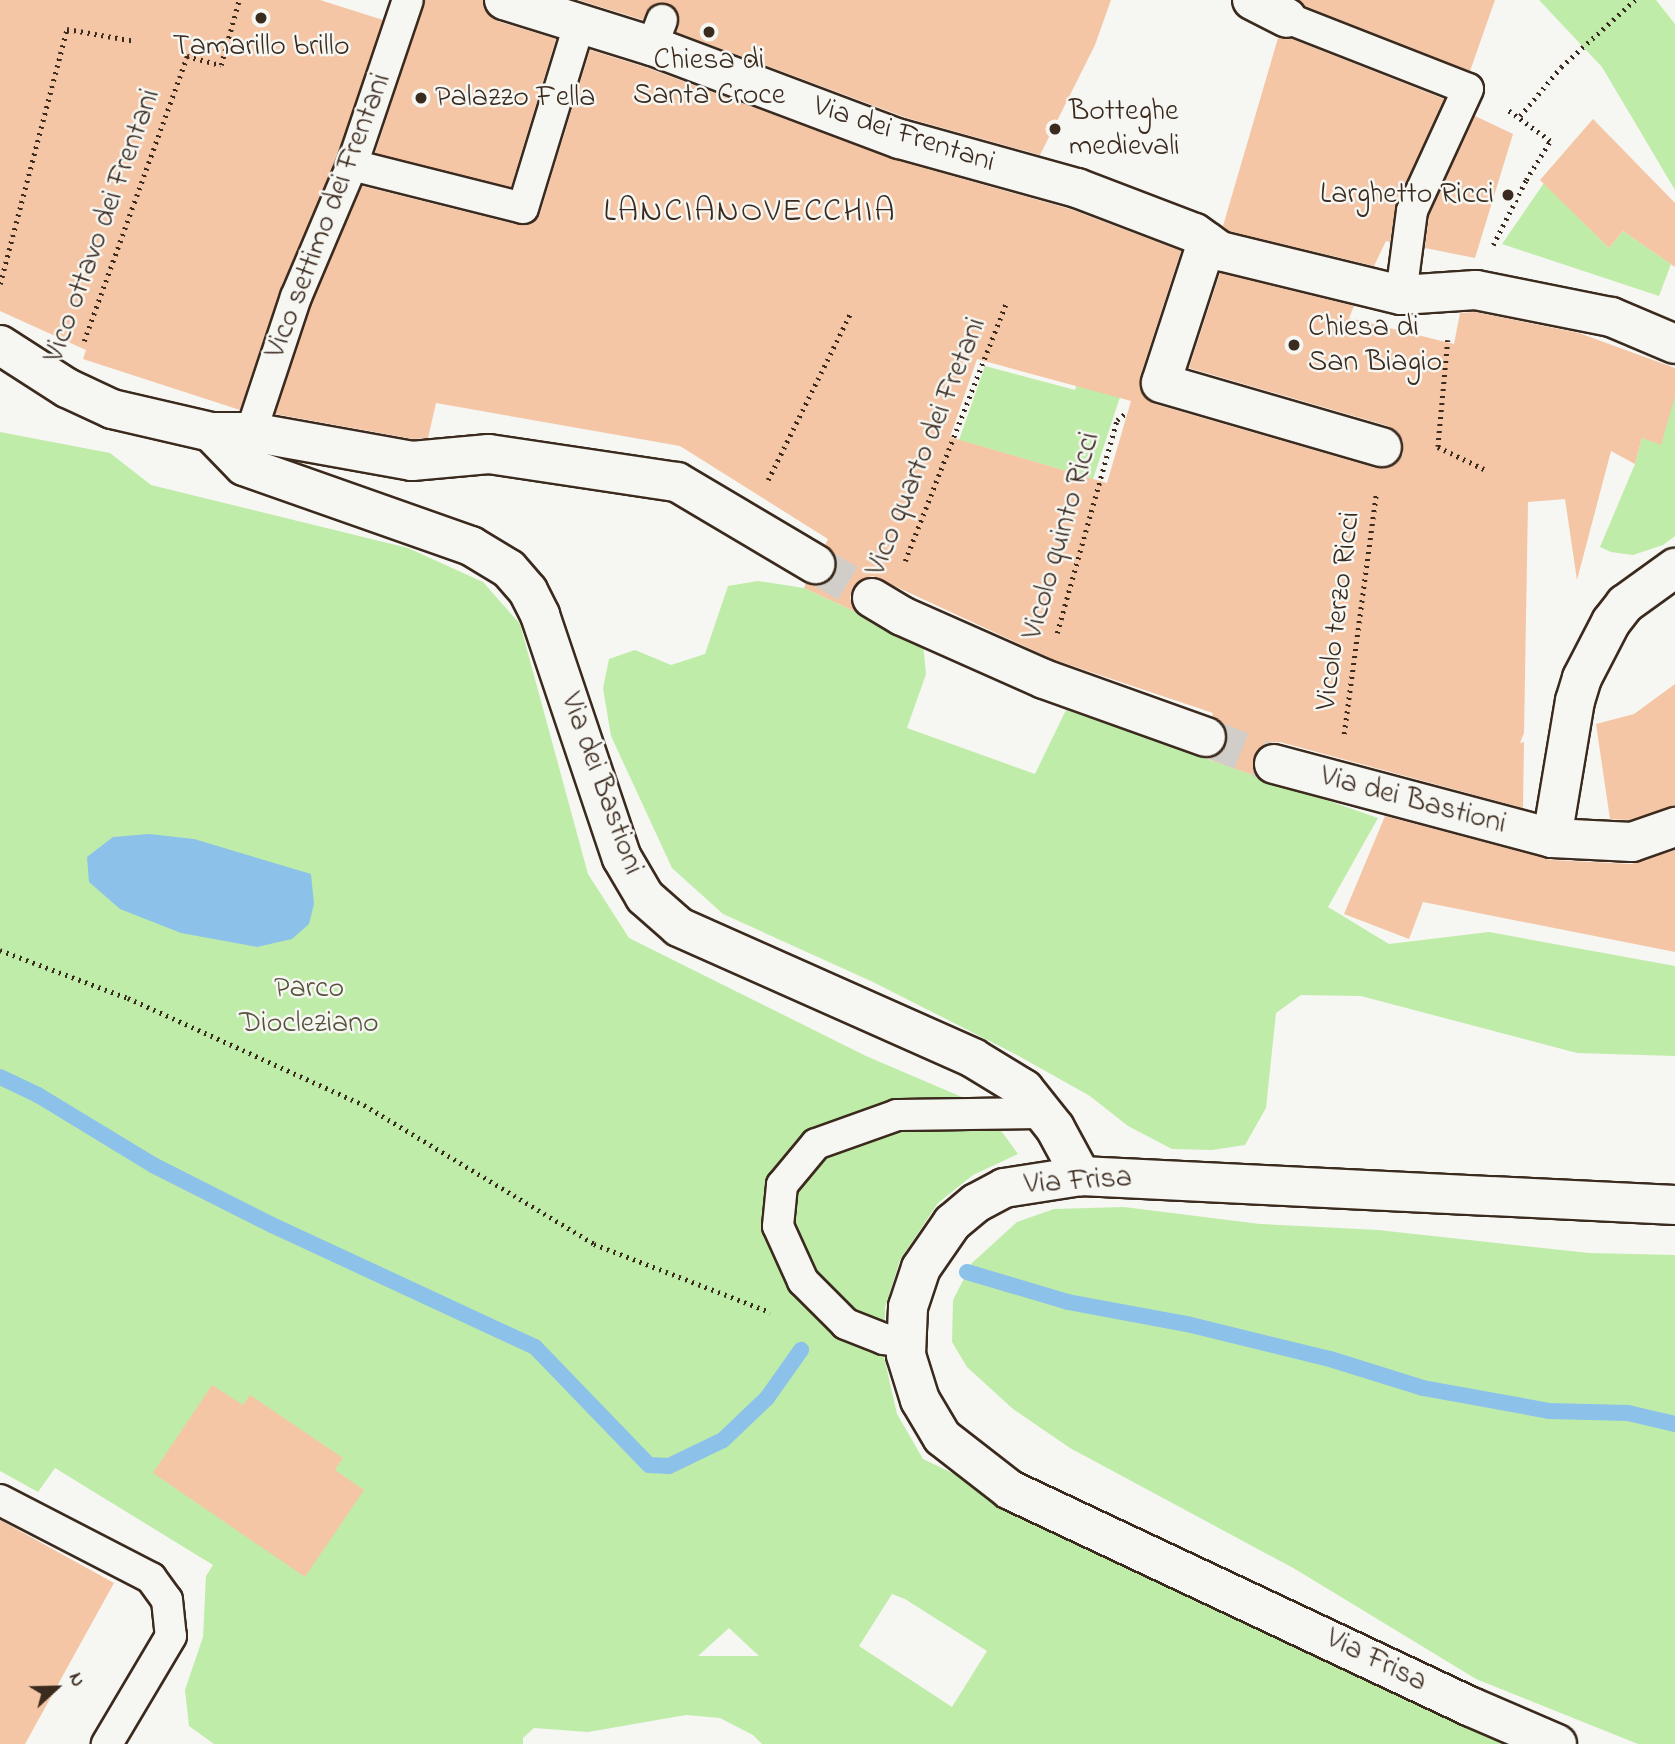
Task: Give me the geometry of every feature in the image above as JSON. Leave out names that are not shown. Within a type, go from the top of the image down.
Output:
[{"type":"street","name":"Via dei Frentani","points":[[504,0],[580,21],[657,33],[900,139],[1077,188],[1195,233],[1213,247]]},
{"type":"street","points":[[1252,0],[1287,18]]},
{"type":"street","points":[[1382,447],[1161,383],[1213,247],[1401,295],[1464,291],[1611,317],[1675,344]]},
{"type":"street","points":[[0,345],[67,388],[112,409],[211,432],[251,432],[412,461],[489,454],[677,482],[815,564]]},
{"type":"street","name":"Via dei Bastioni","points":[[211,432],[244,466],[471,546],[509,569],[528,591],[540,615],[622,858],[645,897],[679,927],[973,1058],[1024,1089],[1043,1113],[1081,1176]]},
{"type":"street","points":[[1552,838],[1574,701],[1582,678],[1611,622],[1625,604],[1675,568]]},
{"type":"street","points":[[879,603],[1044,679],[1206,737]]},
{"type":"street","name":"Via dei Bastioni","points":[[1274,764],[1552,838],[1632,842],[1675,827]]},
{"type":"street","name":"Via Frisa","points":[[1557,1744],[1471,1707],[1010,1490],[942,1437],[920,1400],[906,1355],[908,1307],[921,1268],[952,1223],[976,1203],[1004,1188],[1081,1176],[1675,1205]]},
{"type":"lane","name":"Vico settimo dei Frentani","points":[[251,432],[296,297],[352,165],[408,0]]},
{"type":"lane","points":[[1287,18],[1468,89],[1412,211],[1401,295]]},
{"type":"lane","points":[[352,165],[523,208],[580,21]]},
{"type":"lane","points":[[907,1342],[884,1339],[846,1324],[803,1281],[778,1226],[782,1185],[816,1144],[897,1115],[1043,1113]]},
{"type":"lane","points":[[0,1500],[151,1578],[167,1600],[171,1636],[107,1744]]},
{"type":"path","name":"Vico ottavo dei Frentani","points":[[67,388],[187,56],[221,65],[239,0]]},
{"type":"path","points":[[1520,116],[1560,67],[1634,0]]},
{"type":"path","points":[[0,284],[67,29],[135,41]]},
{"type":"path","points":[[1486,470],[1438,447],[1464,291],[1550,141],[1520,116],[1496,103]]},
{"type":"path","name":"Vico quarto dei Fretani","points":[[879,603],[1007,301]]},
{"type":"path","points":[[747,523],[849,314]]},
{"type":"path","name":"Vicolo quinto Ricci","points":[[1044,679],[1117,420],[1161,383]]},
{"type":"path","name":"Vicolo terzo Ricci","points":[[1338,781],[1382,447]]},
{"type":"path","points":[[0,950],[128,998],[364,1105],[594,1244],[780,1316]]},
{"type":"green space","points":[[1539,0],[1656,0],[1675,24],[1675,190],[1602,67]]},
{"type":"green space","points":[[1544,183],[1609,248],[1623,231],[1671,264],[1659,296],[1502,244]]},
{"type":"green space","points":[[1083,364],[1129,370],[1093,479],[959,440],[985,366],[1075,390]]},
{"type":"green space","points":[[1675,396],[1675,536],[1663,545],[1633,555],[1611,552],[1600,547],[1635,464],[1642,438]]},
{"type":"green space","name":"Parco Diocleziano","points":[[0,432],[110,453],[151,485],[408,548],[483,582],[520,624],[588,874],[629,938],[866,1056],[983,1106],[1018,1154],[973,1175],[938,1203],[900,1260],[885,1308],[884,1357],[897,1414],[923,1459],[1517,1744],[762,1744],[753,1735],[720,1718],[686,1715],[588,1732],[534,1728],[523,1738],[523,1744],[214,1744],[189,1726],[185,1690],[203,1637],[206,1576],[213,1565],[55,1468],[38,1492],[0,1471]],"holes":[[[892,1594],[905,1599],[987,1651],[952,1707],[859,1646]],[[729,1628],[759,1656],[698,1656]]]},
{"type":"green space","points":[[758,581],[804,588],[923,643],[926,674],[907,728],[1035,774],[1066,710],[1378,818],[1328,907],[1389,944],[1489,932],[1675,966],[1675,1056],[1577,1053],[1361,996],[1301,995],[1276,1013],[1266,1108],[1245,1145],[1212,1150],[1172,1149],[1128,1126],[1090,1096],[1015,1054],[873,982],[723,914],[672,868],[611,736],[603,688],[609,659],[635,650],[671,665],[705,654],[728,586]]},
{"type":"green space","points":[[1124,1207],[1260,1224],[1378,1230],[1589,1253],[1675,1255],[1675,1744],[1638,1744],[1476,1679],[1295,1569],[1070,1448],[1013,1409],[967,1367],[952,1342],[953,1300],[972,1263],[1017,1222],[1054,1209]]},
{"type":"water","points":[[149,834],[194,839],[311,874],[314,904],[309,924],[292,939],[257,947],[181,933],[120,909],[89,882],[87,857],[113,837]]},
{"type":"building","points":[[0,0],[320,0],[383,20],[336,159],[280,290],[240,410],[83,359],[86,350],[0,311]]},
{"type":"building","name":"Palazzo Fella","points":[[425,0],[483,0],[488,14],[497,21],[556,39],[511,187],[375,153]]},
{"type":"building","points":[[578,0],[1111,0],[1095,45],[1040,155],[907,118],[676,32],[679,17],[668,4],[652,6],[643,20]]},
{"type":"building","points":[[1299,0],[1495,0],[1470,71],[1305,6]]},
{"type":"building","points":[[1278,38],[1292,39],[1444,99],[1396,204],[1390,242],[1386,241],[1374,266],[1229,231],[1223,226]]},
{"type":"building","points":[[590,50],[645,67],[892,159],[1070,209],[1181,251],[1140,377],[1140,387],[1145,397],[1155,404],[1376,468],[1388,468],[1397,463],[1403,454],[1403,441],[1397,431],[1388,426],[1189,368],[1220,273],[1354,306],[1349,318],[1454,344],[1460,313],[1475,312],[1579,333],[1675,368],[1675,396],[1661,445],[1642,438],[1635,464],[1611,451],[1577,580],[1565,499],[1528,502],[1524,733],[1520,743],[1524,742],[1523,808],[1280,742],[1268,743],[1258,749],[1253,759],[1256,776],[1205,758],[1220,754],[1227,744],[1227,732],[1222,722],[1212,716],[1213,713],[1052,659],[873,576],[862,579],[853,587],[850,598],[856,612],[804,588],[806,583],[825,583],[834,575],[837,564],[834,553],[825,545],[828,539],[680,446],[436,403],[428,438],[413,439],[275,414],[312,303],[362,186],[519,225],[535,221],[540,213]],"holes":[[[977,359],[1131,401],[1107,483],[950,437]]]},
{"type":"building","points":[[1475,116],[1513,134],[1475,258],[1425,248],[1429,216]]},
{"type":"building","points":[[1593,119],[1675,203],[1675,267],[1623,231],[1609,248],[1540,180]]},
{"type":"building","points":[[1675,684],[1675,806],[1629,820],[1610,819],[1596,724],[1634,714]]},
{"type":"building","points":[[1385,816],[1551,860],[1631,864],[1675,850],[1675,952],[1423,902],[1409,939],[1344,914]]},
{"type":"building","points":[[212,1385],[243,1405],[250,1395],[343,1458],[335,1470],[364,1490],[305,1577],[153,1473]]},
{"type":"building","points":[[0,1520],[114,1583],[25,1744],[0,1744]]},
{"type":"waterway","points":[[0,1077],[38,1095],[153,1165],[272,1225],[535,1347],[649,1465],[669,1466],[723,1440],[767,1398],[801,1350]]},
{"type":"waterway","points":[[967,1272],[1068,1302],[1187,1324],[1330,1359],[1423,1388],[1550,1411],[1628,1413],[1675,1424]]},
{"type":"tunnel","points":[[815,564],[872,598]]},
{"type":"tunnel","points":[[1206,737],[1274,764]]},
{"type":"place","name":"Tamarillo brillo","points":[[261,18]]},
{"type":"place","name":"Chiesa di Santa Croce","points":[[709,32]]},
{"type":"place","name":"Palazzo Fella","points":[[421,98]]},
{"type":"place","name":"Botteghe medievali","points":[[1055,129]]},
{"type":"place","name":"Larghetto Ricci","points":[[1508,195]]},
{"type":"place","name":"Chiesa di San Biagio","points":[[1294,345]]},
{"type":"district","name":"LANCIANOVECCHIA","points":[[750,213]]}]
